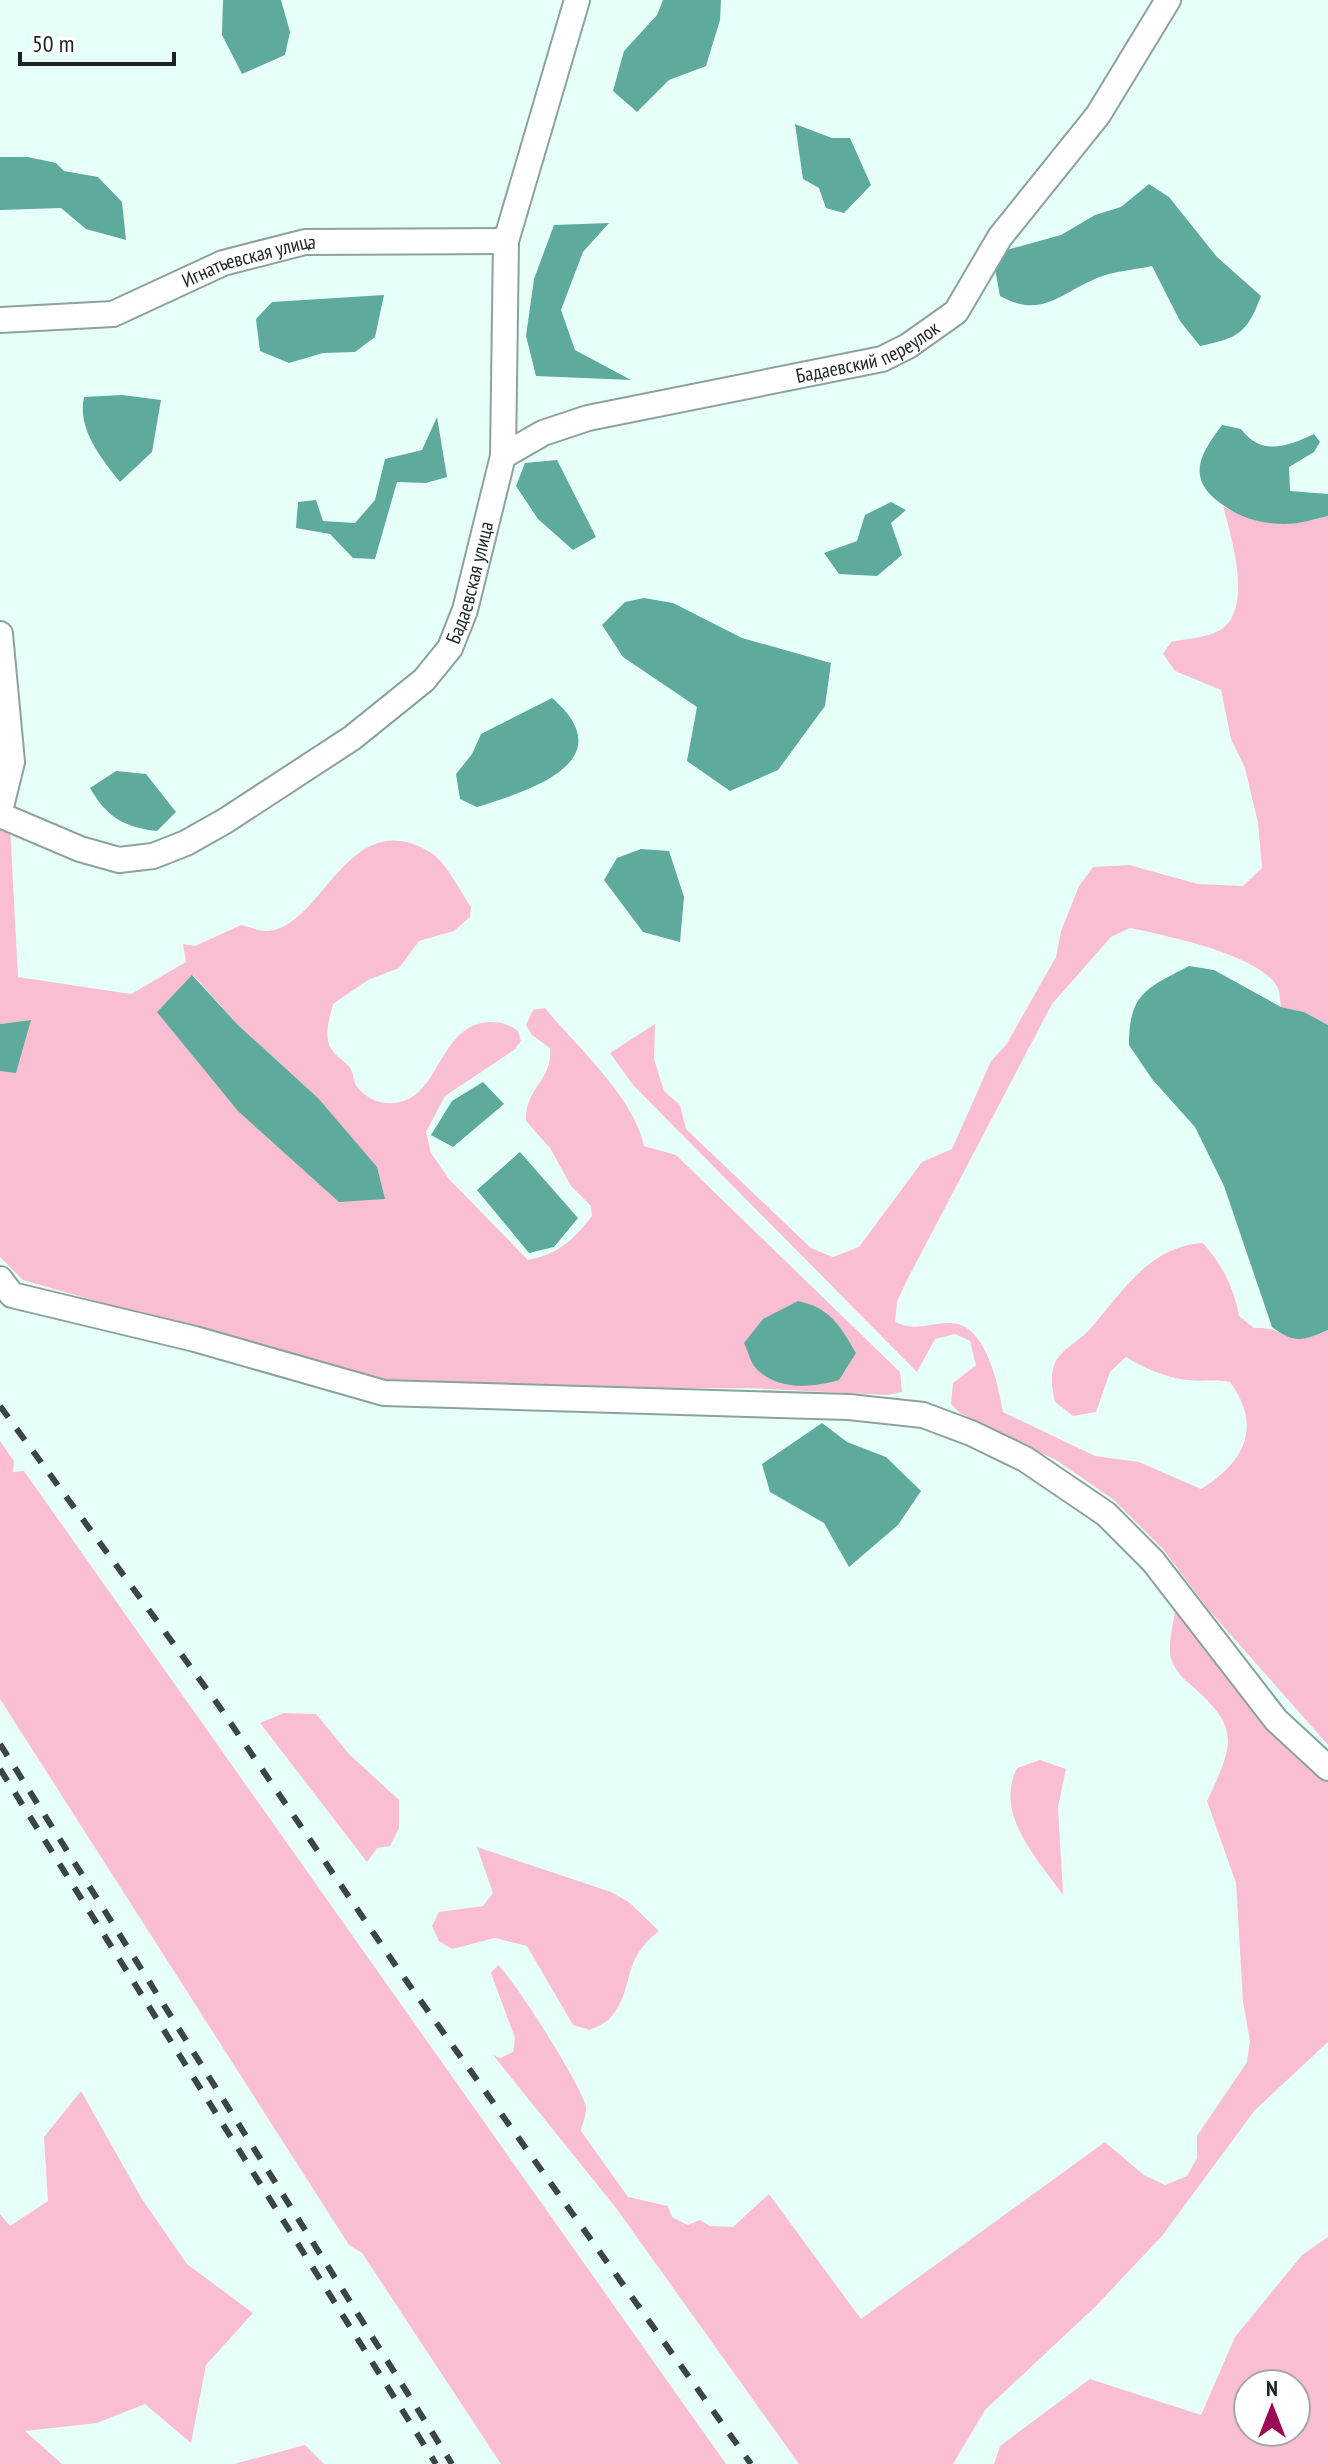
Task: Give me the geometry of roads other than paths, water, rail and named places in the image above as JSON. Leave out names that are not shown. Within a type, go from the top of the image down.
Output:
[{"type":"street","name":"Бадаевская улица","points":[[0,813],[80,849],[119,860],[153,856],[186,843],[225,821],[372,724],[424,680],[450,648],[465,610],[503,456],[506,241],[577,0]]},
{"type":"street","name":"Бадаевский переулок","points":[[503,456],[543,433],[588,418],[882,359],[908,346],[956,312],[1000,237],[1098,115],[1168,0]]},
{"type":"street","name":"Игнатьевская улица","points":[[0,320],[113,314],[223,263],[305,242],[506,241]]},
{"type":"street","points":[[0,634],[12,762],[0,813]]},
{"type":"street","points":[[6,1287],[384,1393],[849,1407],[923,1415],[1025,1459],[1106,1514],[1153,1561],[1276,1720],[1328,1768]]},
{"type":"railway","points":[[0,1406],[219,1706],[398,1969],[751,2464]]},
{"type":"railway","points":[[0,1744],[452,2464]]},
{"type":"railway","points":[[0,1769],[436,2464]]}]
